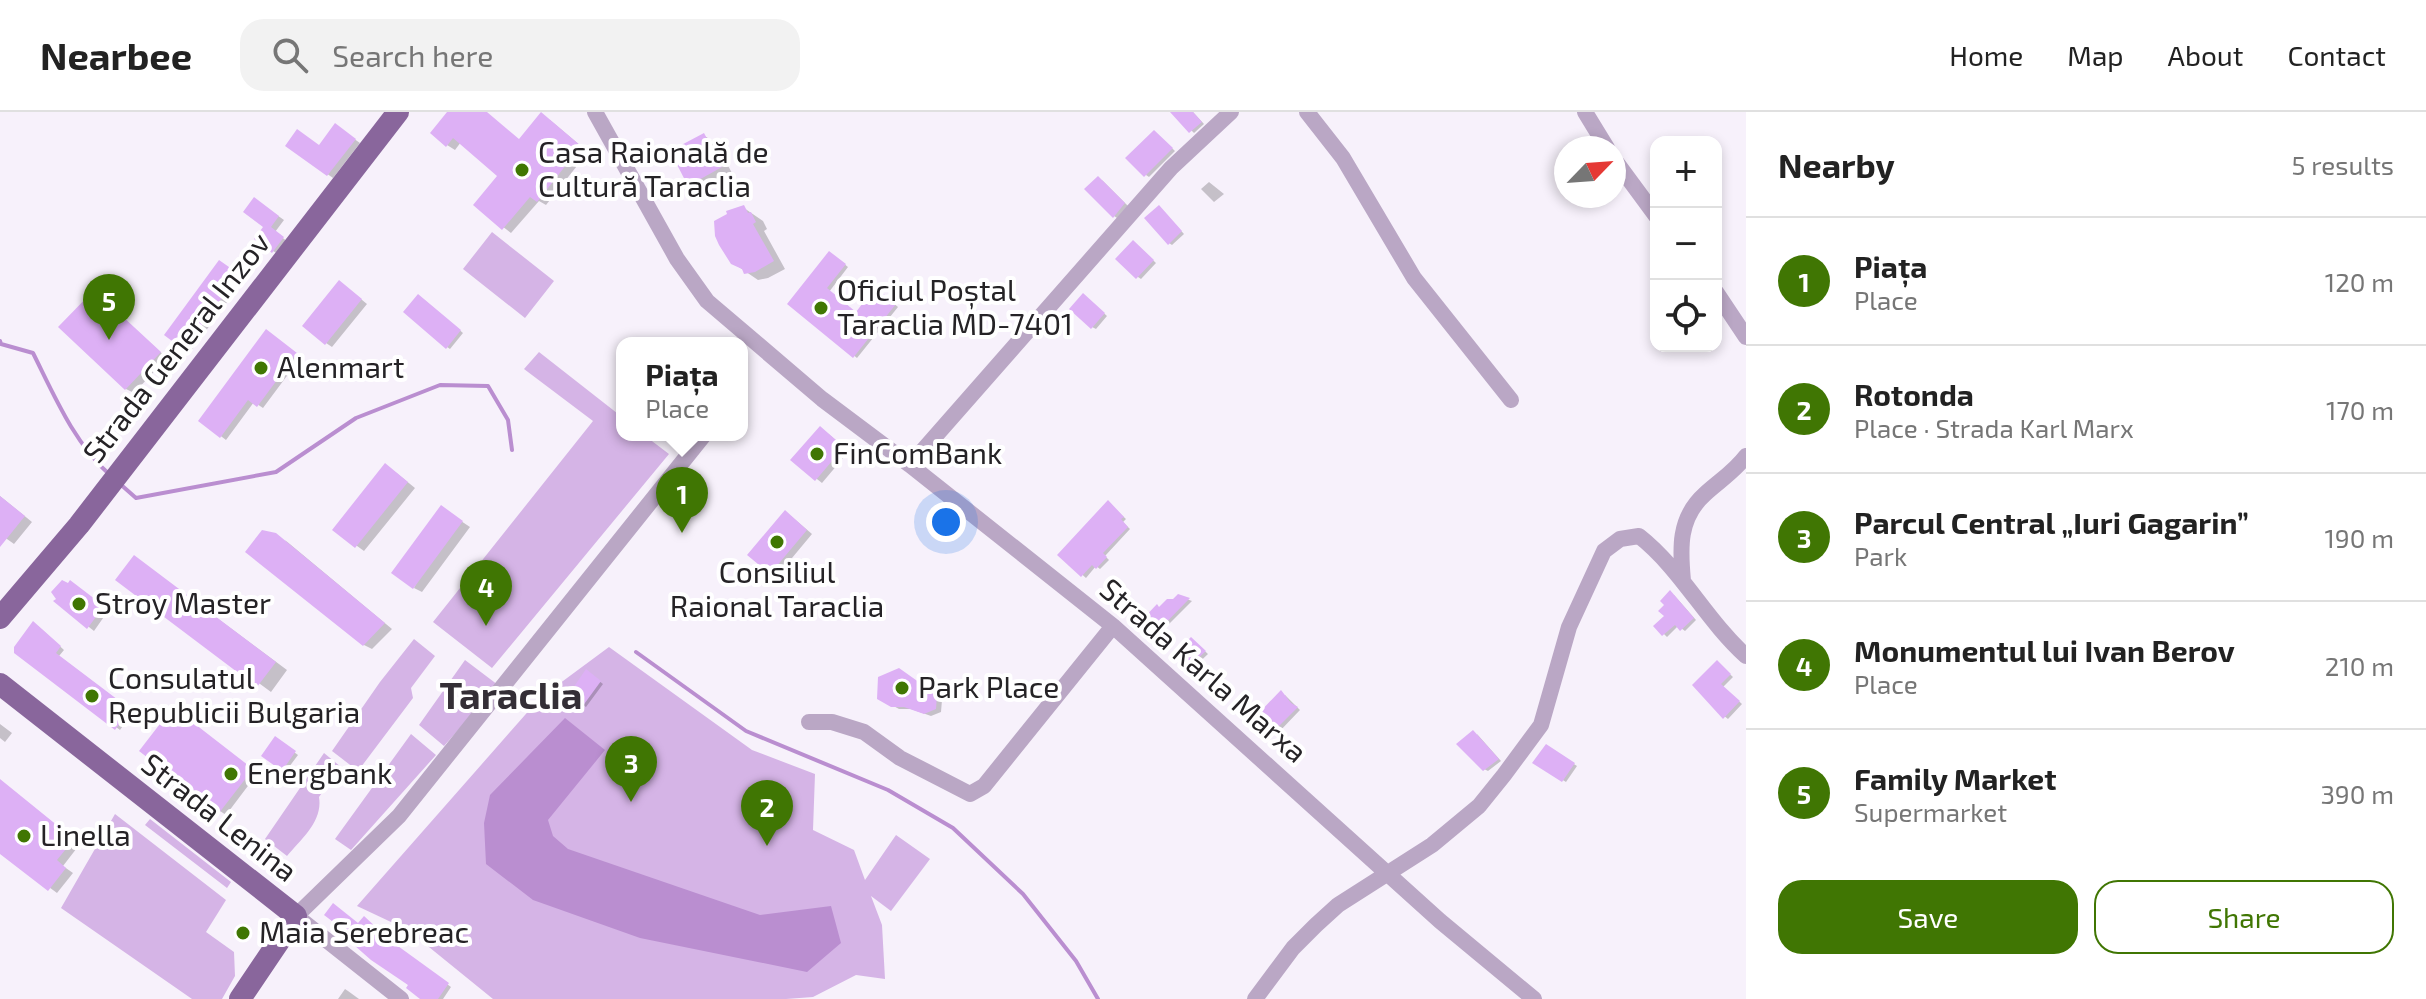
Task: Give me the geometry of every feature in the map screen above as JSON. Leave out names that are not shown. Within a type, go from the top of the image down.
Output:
[{"type":"main road","name":"Strada General Inzov","points":[[0,618],[79,525],[398,112]]},
{"type":"main road","name":"Strada Lenina","points":[[0,684],[296,916]]},
{"type":"main road","points":[[240,999],[296,916]]},
{"type":"street","name":"Strada Karla Marxa","points":[[595,112],[693,284],[747,337]]},
{"type":"street","points":[[910,465],[1171,168],[1231,112]]},
{"type":"street","points":[[1307,112],[1343,158],[1414,278],[1511,400]]},
{"type":"street","points":[[1585,112],[1600,136]]},
{"type":"street","points":[[1626,175],[1650,208]]},
{"type":"street","points":[[1722,301],[1746,337]]},
{"type":"street","name":"Strada Karla Marxa","points":[[748,338],[1113,626],[1440,921],[1534,999]]},
{"type":"street","points":[[296,916],[399,816],[699,441]]},
{"type":"street","points":[[1683,581],[1680,549],[1682,527],[1702,497],[1736,469],[1746,456]]},
{"type":"street","points":[[1255,999],[1293,948],[1338,905],[1432,845],[1479,806],[1541,725],[1569,627],[1604,551],[1620,539],[1639,536],[1653,547],[1707,615],[1746,656]]},
{"type":"street","points":[[809,722],[832,722],[864,732],[900,758],[970,794],[984,786],[1113,626]]},
{"type":"street","name":"Strada Lenina","points":[[296,916],[401,999]]},
{"type":"shaded area","points":[[492,232],[554,281],[525,318],[463,269]]},
{"type":"shaded area","points":[[539,352],[616,412],[616,441],[652,441],[669,454],[492,668],[433,622],[593,421],[524,369]]},
{"type":"shaded area","points":[[414,639],[435,656],[411,688],[413,698],[358,771],[332,751]]},
{"type":"shaded area","points":[[609,647],[752,750],[815,774],[813,830],[854,850],[865,880],[896,835],[930,859],[891,911],[871,896],[882,925],[885,979],[856,975],[813,997],[786,999],[493,999],[408,930],[357,906],[540,698]]},
{"type":"shaded area","points":[[465,660],[498,685],[444,746],[419,725]]},
{"type":"shaded area","points":[[565,718],[605,750],[548,820],[553,836],[568,849],[760,915],[831,906],[841,943],[807,972],[640,938],[533,900],[486,864],[484,823],[490,795]]},
{"type":"shaded area","points":[[411,734],[436,755],[351,850],[335,839]]},
{"type":"shaded area","points":[[324,753],[341,767],[319,797],[315,821],[287,856],[265,839]]},
{"type":"shaded area","points":[[115,814],[226,900],[206,932],[234,952],[235,976],[222,999],[192,999],[61,908]]},
{"type":"shaded area","points":[[150,819],[231,882],[227,888],[145,825]]},
{"type":"building","name":"Casa Raională de Cultură Taraclia","points":[[447,112],[487,112],[519,139],[541,112],[581,146],[537,202],[530,197],[502,230],[473,205],[497,176],[453,138],[446,147],[430,133]]},
{"type":"building","points":[[1170,112],[1193,112],[1202,122],[1189,133]]},
{"type":"building","points":[[335,123],[356,139],[327,176],[285,146],[297,129],[319,145]]},
{"type":"building","points":[[1154,130],[1173,148],[1144,177],[1125,158]]},
{"type":"building","points":[[704,133],[722,167],[688,186],[670,151]]},
{"type":"building","points":[[1098,176],[1125,203],[1113,218],[1084,189]]},
{"type":"building","points":[[254,197],[279,216],[271,227],[284,237],[272,253],[254,239],[263,227],[243,212]]},
{"type":"building","points":[[744,205],[748,213],[751,212],[756,222],[753,224],[774,261],[755,272],[744,274],[742,269],[731,264],[719,245],[714,221],[727,214],[726,211]]},
{"type":"building","points":[[1159,205],[1182,231],[1168,245],[1144,218]]},
{"type":"building","points":[[1133,240],[1154,260],[1136,279],[1115,259]]},
{"type":"building","name":"Oficiul Poștal Taraclia MD-7401","points":[[829,251],[846,264],[827,288],[856,312],[875,287],[896,304],[853,358],[787,304]]},
{"type":"building","points":[[219,260],[239,274],[184,350],[164,335]]},
{"type":"building","points":[[339,280],[362,299],[325,345],[302,326]]},
{"type":"building","points":[[94,290],[161,352],[125,390],[58,327]]},
{"type":"building","points":[[1083,293],[1105,313],[1091,329],[1069,309]]},
{"type":"building","points":[[418,294],[461,330],[446,349],[403,312]]},
{"type":"building","name":"Alenmart","points":[[266,329],[297,353],[257,407],[248,400],[220,438],[198,421]]},
{"type":"building","name":"FinComBank","points":[[820,426],[844,447],[815,481],[790,460]]},
{"type":"building","points":[[385,463],[408,482],[355,548],[332,530]]},
{"type":"building","points":[[0,496],[25,516],[0,547]]},
{"type":"building","points":[[1108,500],[1124,517],[1121,519],[1128,527],[1103,553],[1107,557],[1096,569],[1092,565],[1081,577],[1057,555]]},
{"type":"building","points":[[441,505],[463,521],[413,589],[391,573]]},
{"type":"building","name":"Consiliul Raional Taraclia","points":[[785,510],[807,530],[770,574],[747,555]]},
{"type":"building","points":[[262,530],[276,533],[385,623],[363,646],[245,552]]},
{"type":"building","points":[[134,555],[276,662],[257,687],[115,580]]},
{"type":"building","name":"Stroy Master","points":[[62,580],[68,583],[70,580],[104,606],[87,629],[53,601],[56,599],[51,592]]},
{"type":"building","points":[[1670,590],[1694,618],[1680,631],[1675,625],[1662,636],[1653,626],[1664,616],[1658,611],[1664,605],[1660,601]]},
{"type":"building","points":[[1178,594],[1190,598],[1152,637],[1138,624],[1157,604],[1159,607]]},
{"type":"building","points":[[33,621],[61,646],[56,653],[130,709],[115,730],[14,653],[14,647]]},
{"type":"building","points":[[1191,637],[1206,651],[1185,670],[1172,656]]},
{"type":"building","points":[[1717,660],[1731,674],[1721,684],[1740,701],[1723,719],[1692,685]]},
{"type":"building","name":"Park Place","points":[[899,668],[937,695],[936,709],[924,714],[904,707],[891,707],[877,699],[878,677]]},
{"type":"building","points":[[586,669],[601,681],[582,707],[567,697]]},
{"type":"building","points":[[1281,690],[1298,707],[1273,732],[1256,716]]},
{"type":"building","points":[[173,707],[253,769],[219,813],[139,751]]},
{"type":"building","points":[[1473,730],[1499,759],[1483,771],[1456,744]]},
{"type":"building","points":[[275,736],[296,751],[282,771],[261,756]]},
{"type":"building","points":[[1546,744],[1575,763],[1562,782],[1532,763]]},
{"type":"building","points":[[0,779],[74,839],[57,860],[66,868],[48,891],[0,854]]},
{"type":"building","points":[[261,847],[282,862],[274,873],[253,858]]},
{"type":"building","points":[[333,903],[358,923],[364,916],[391,941],[449,983],[438,999],[420,999],[406,988],[408,985],[371,960],[346,938],[349,934],[324,915]]},
{"type":"waterway","points":[[0,341],[1,344],[33,353],[75,433],[110,475]]},
{"type":"waterway","points":[[119,483],[136,498],[276,472],[356,418],[440,385],[488,386],[508,420],[512,450]]},
{"type":"waterway","points":[[636,652],[746,731],[888,790],[953,828],[1023,894],[1076,961],[1098,999]]},
{"type":"place","name":"Casa Raională de Cultură Taraclia","points":[[522,170]]},
{"type":"place","name":"Oficiul Poștal Taraclia MD-7401","points":[[821,308]]},
{"type":"place","name":"Family Market","points":[[109,340]]},
{"type":"place","name":"Alenmart","points":[[261,368]]},
{"type":"place","name":"FinComBank","points":[[817,454]]},
{"type":"place","name":"Piața","points":[[682,533]]},
{"type":"place","name":"Consiliul Raional Taraclia","points":[[777,542]]},
{"type":"place","name":"Stroy Master","points":[[79,604]]},
{"type":"place","name":"Monumentul lui Ivan Berov","points":[[486,626]]},
{"type":"place","name":"Park Place","points":[[902,688]]},
{"type":"place","name":"Consulatul Republicii Bulgaria","points":[[92,696]]},
{"type":"place","name":"Energbank","points":[[231,774]]},
{"type":"place","name":"Parcul Central „Iuri Gagarin”","points":[[631,802]]},
{"type":"place","name":"Linella","points":[[24,836]]},
{"type":"place","name":"Rotonda","points":[[767,846]]},
{"type":"place","name":"Maia Serebreac","points":[[243,933]]},
{"type":"district","name":"Taraclia","points":[[511,696]]}]
